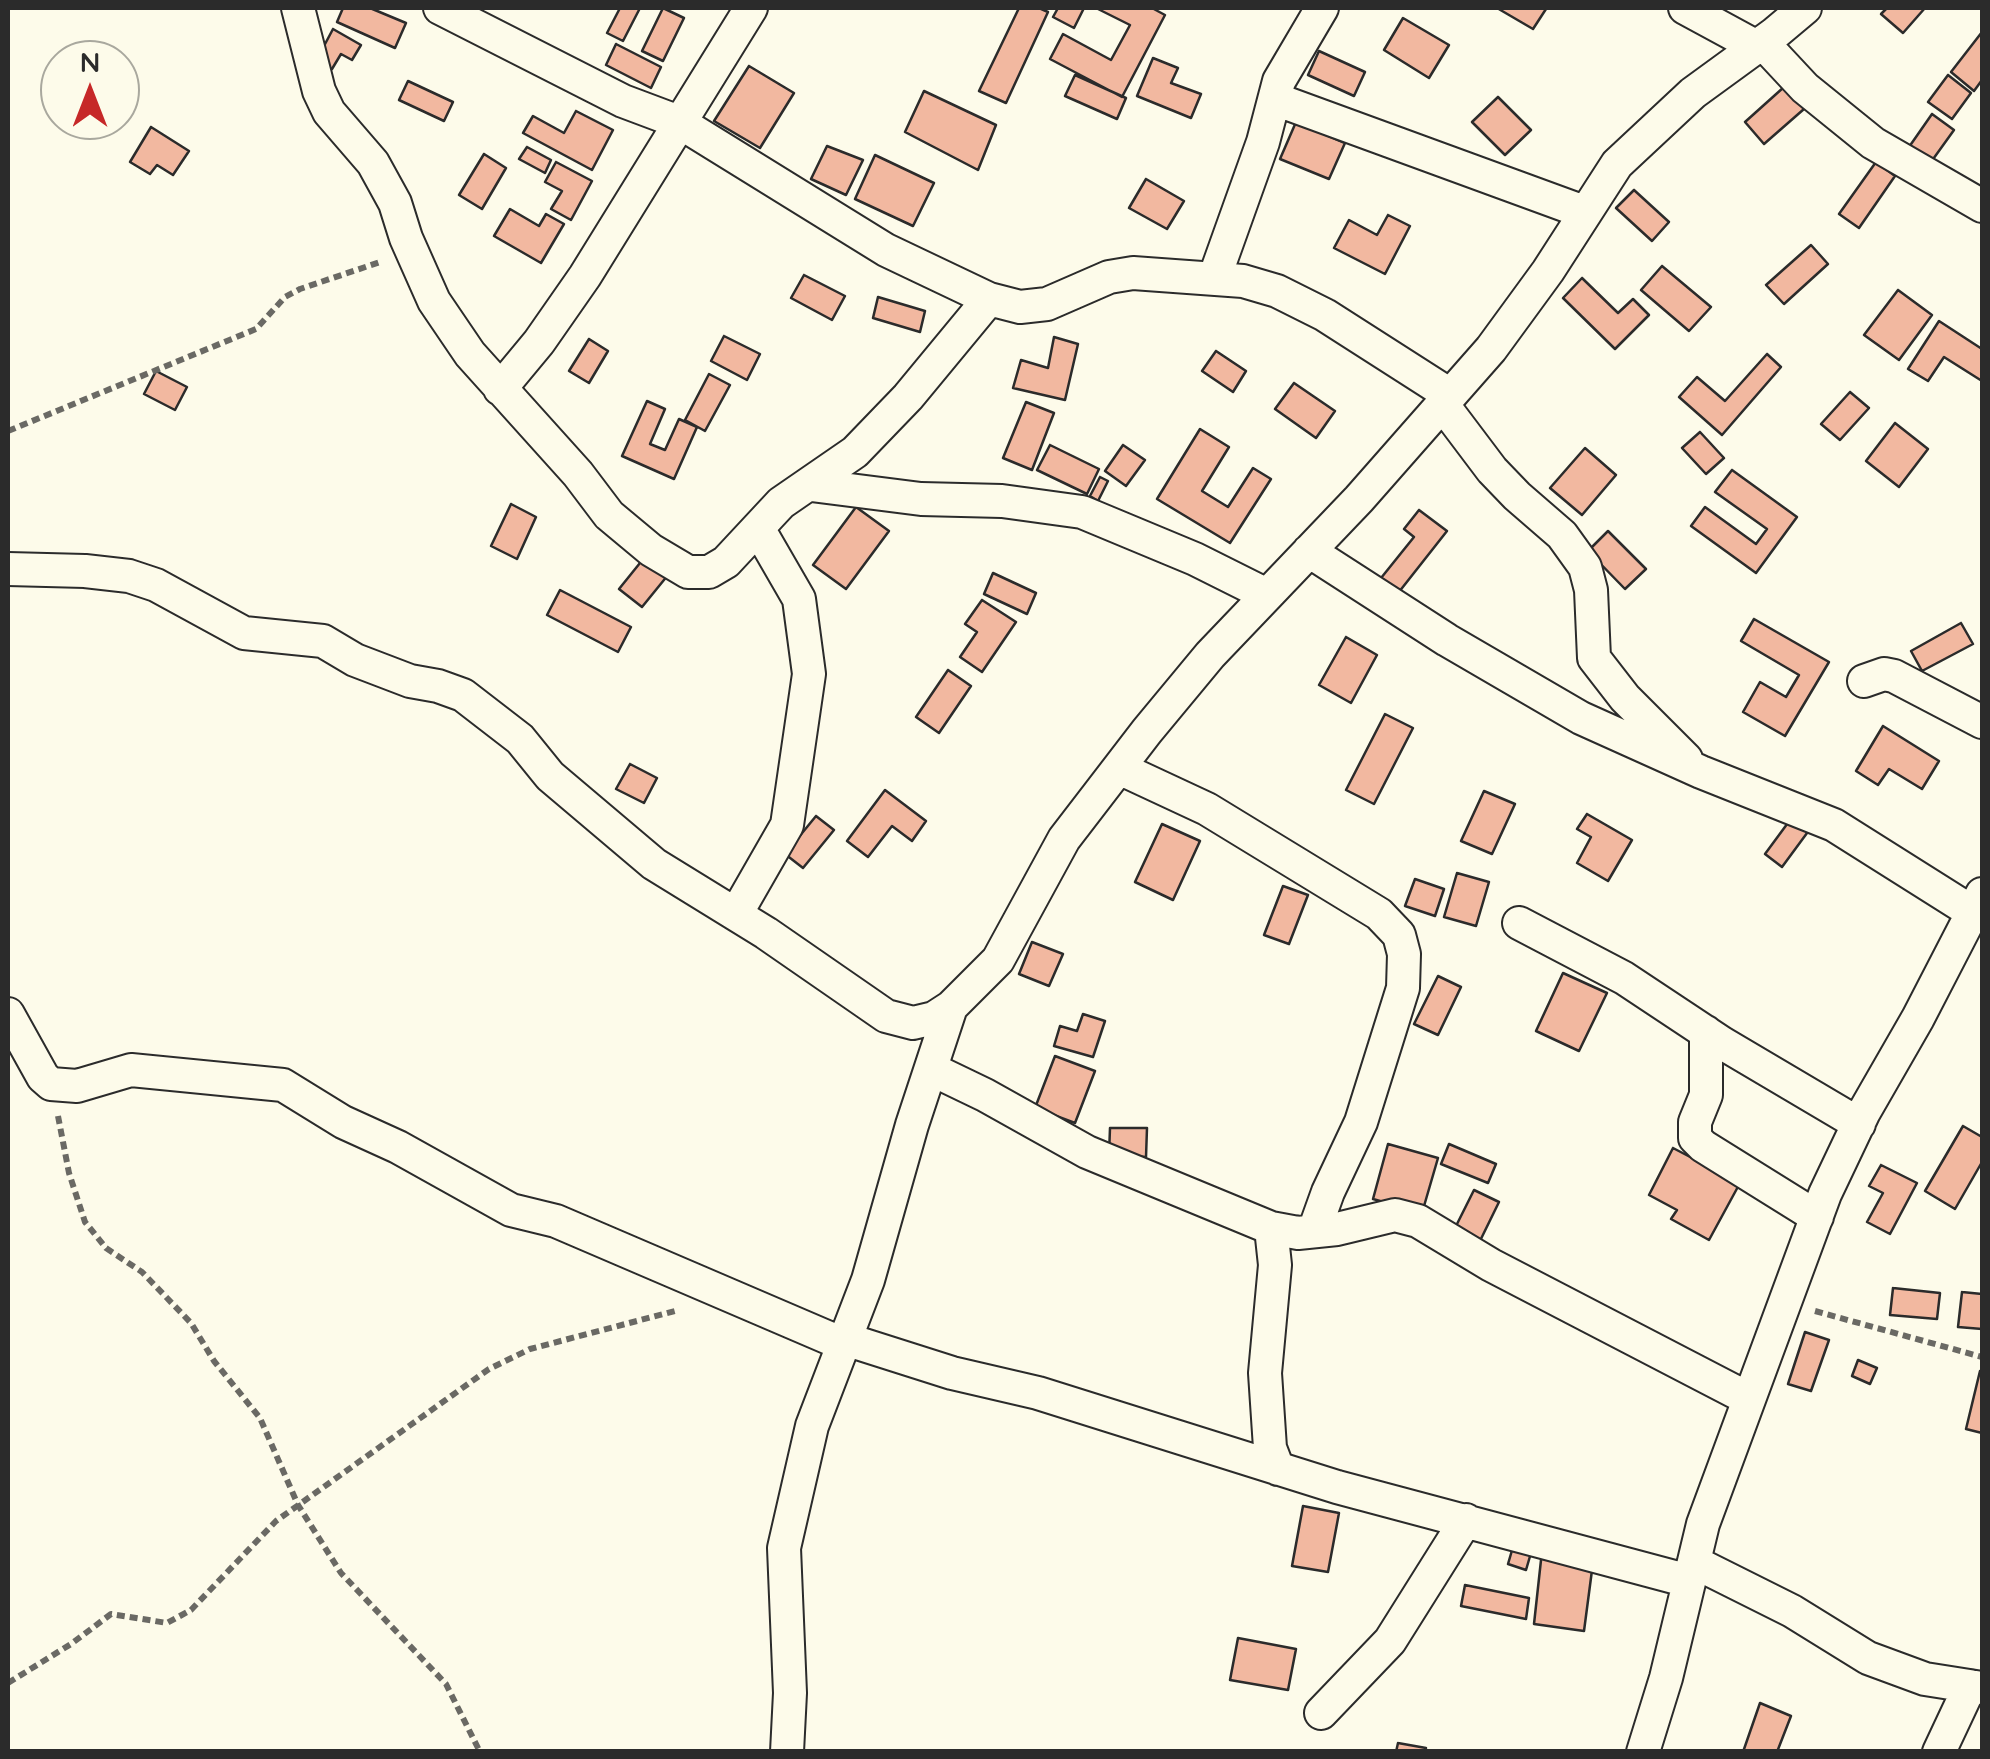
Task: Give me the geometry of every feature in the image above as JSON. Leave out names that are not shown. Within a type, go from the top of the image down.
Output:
[{"type":"street","points":[[298,8],[319,91],[329,112],[373,163],[395,202],[406,238],[434,300],[470,354],[578,474],[608,515],[651,550],[688,572],[710,572],[726,562],[781,503],[855,452],[989,299]]},
{"type":"street","points":[[440,8],[623,101],[679,122],[886,250],[989,299],[1020,307],[1047,304],[1110,277],[1133,273],[1242,281],[1277,291],[1324,314],[1446,400],[1492,470],[1562,536],[1585,567],[1591,590],[1594,658],[1626,698],[1697,770]]},
{"type":"street","points":[[500,389],[585,276],[752,8]]},
{"type":"street","points":[[1214,279],[1279,82],[1322,8]]},
{"type":"street","points":[[1685,8],[1760,45],[1873,143],[1982,206]]},
{"type":"street","points":[[8,569],[129,576],[156,585],[244,633],[323,641],[355,660],[410,681],[463,695],[520,739],[550,776],[654,864],[736,914],[886,1016],[913,1023],[934,1018],[951,1007],[998,960],[1064,839],[1210,655],[1310,551],[1491,349],[1617,164],[1693,93],[1804,8]]},
{"type":"street","points":[[1276,98],[1584,212]]},
{"type":"street","points":[[811,485],[921,499],[1002,500],[1082,512],[1268,595]]},
{"type":"street","points":[[736,914],[787,825],[808,674],[800,598],[758,528]]},
{"type":"street","points":[[1310,551],[1447,640],[1580,718],[1834,825],[1979,905],[1859,1124],[1817,1217],[1703,1524],[1643,1752]]},
{"type":"street","points":[[1864,681],[1884,674],[1894,676],[1982,722]]},
{"type":"street","points":[[1118,768],[1207,809],[1379,914],[1399,935],[1404,954],[1403,988],[1361,1122],[1314,1231]]},
{"type":"street","points":[[1519,923],[1624,978],[1859,1124]]},
{"type":"street","points":[[786,1752],[790,1693],[784,1548],[812,1426],[868,1280],[951,1007]]},
{"type":"street","points":[[8,1014],[43,1077],[51,1084],[77,1086],[131,1070],[284,1085],[343,1122],[511,1210],[556,1221],[844,1341],[1038,1393],[1278,1468],[1466,1520],[1692,1572],[1792,1611],[1868,1658],[1925,1678],[1976,1687],[1939,1752]]},
{"type":"street","points":[[1706,1032],[1706,1095],[1695,1122],[1696,1138],[1817,1217]]},
{"type":"street","points":[[931,1069],[1087,1152],[1270,1228],[1298,1233],[1394,1215],[1418,1222],[1491,1265],[1750,1399]]},
{"type":"street","points":[[1270,1228],[1276,1265],[1265,1373],[1270,1448],[1278,1468]]},
{"type":"street","points":[[1321,1714],[1390,1641],[1466,1520]]},
{"type":"path","points":[[8,431],[256,329],[284,298],[313,283],[374,266],[406,238]]},
{"type":"path","points":[[51,1084],[69,1173],[85,1222],[106,1248],[142,1272],[191,1323],[214,1361],[260,1418],[298,1505],[340,1573],[446,1684],[480,1752]]},
{"type":"path","points":[[8,1683],[112,1614],[167,1623],[191,1610],[276,1521],[490,1370],[530,1349],[729,1295]]},
{"type":"path","points":[[1784,1302],[1982,1358]]},
{"type":"building","points":[[343,8],[370,8],[406,23],[395,48],[337,22]]},
{"type":"building","points":[[620,8],[640,8],[623,41],[607,33]]},
{"type":"building","points":[[663,8],[684,18],[663,61],[642,51]]},
{"type":"building","points":[[1019,8],[1048,12],[1006,103],[979,91]]},
{"type":"building","points":[[1058,8],[1084,8],[1074,28],[1053,17]]},
{"type":"building","points":[[1096,8],[1152,8],[1165,15],[1122,97],[1050,59],[1063,34],[1111,60],[1130,25]]},
{"type":"building","points":[[1497,8],[1545,8],[1546,9],[1533,29]]},
{"type":"building","points":[[1887,8],[1925,8],[1903,33],[1881,14]]},
{"type":"building","points":[[1403,18],[1449,45],[1429,78],[1384,50]]},
{"type":"building","points":[[333,29],[361,45],[352,60],[341,54],[332,69],[316,61]]},
{"type":"building","points":[[1982,32],[1982,80],[1974,91],[1951,72]]},
{"type":"building","points":[[616,44],[661,67],[651,88],[606,65]]},
{"type":"building","points":[[1319,51],[1365,72],[1354,96],[1308,75]]},
{"type":"building","points":[[1153,58],[1178,68],[1171,83],[1201,94],[1191,118],[1137,96]]},
{"type":"building","points":[[749,66],[794,93],[760,148],[714,121]]},
{"type":"building","points":[[1075,75],[1126,98],[1117,119],[1065,96]]},
{"type":"building","points":[[1948,75],[1971,93],[1952,119],[1928,102]]},
{"type":"building","points":[[408,81],[453,102],[444,121],[399,100]]},
{"type":"building","points":[[1784,87],[1804,109],[1764,144],[1745,122]]},
{"type":"building","points":[[924,91],[996,125],[978,170],[905,132]]},
{"type":"building","points":[[1498,97],[1531,130],[1505,155],[1472,122]]},
{"type":"building","points":[[576,111],[613,130],[592,170],[523,133],[533,116],[564,133]]},
{"type":"building","points":[[1932,114],[1954,130],[1931,162],[1909,147]]},
{"type":"building","points":[[1296,122],[1345,143],[1329,179],[1280,159]]},
{"type":"building","points":[[151,127],[189,151],[173,175],[157,165],[150,174],[130,162]]},
{"type":"building","points":[[827,146],[863,160],[846,195],[811,179]]},
{"type":"building","points":[[527,147],[551,160],[545,173],[519,159]]},
{"type":"building","points":[[484,154],[506,168],[482,209],[459,195]]},
{"type":"building","points":[[875,155],[934,183],[913,226],[855,199]]},
{"type":"building","points":[[556,162],[592,181],[571,220],[551,209],[562,191],[545,182]]},
{"type":"building","points":[[1876,162],[1895,176],[1859,228],[1839,214]]},
{"type":"building","points":[[1146,179],[1184,201],[1167,229],[1129,208]]},
{"type":"building","points":[[1634,190],[1669,222],[1652,241],[1616,208]]},
{"type":"building","points":[[510,209],[539,226],[546,214],[564,224],[541,263],[494,236]]},
{"type":"building","points":[[1388,215],[1410,226],[1385,274],[1334,248],[1349,220],[1377,235]]},
{"type":"building","points":[[1811,245],[1828,264],[1784,304],[1766,285]]},
{"type":"building","points":[[1662,266],[1711,307],[1689,331],[1641,290]]},
{"type":"building","points":[[804,275],[845,296],[832,320],[791,298]]},
{"type":"building","points":[[1582,278],[1618,313],[1633,299],[1649,315],[1615,349],[1563,298]]},
{"type":"building","points":[[1898,290],[1932,315],[1899,360],[1864,335]]},
{"type":"building","points":[[878,297],[925,311],[920,332],[873,318]]},
{"type":"building","points":[[1939,321],[1982,349],[1982,381],[1944,357],[1928,381],[1908,369]]},
{"type":"building","points":[[724,336],[760,354],[747,380],[711,361]]},
{"type":"building","points":[[1054,337],[1078,344],[1065,400],[1013,388],[1021,360],[1048,368]]},
{"type":"building","points":[[589,339],[608,351],[589,383],[569,371]]},
{"type":"building","points":[[1216,351],[1246,371],[1233,392],[1202,371]]},
{"type":"building","points":[[1767,354],[1781,367],[1722,435],[1679,397],[1697,377],[1725,401]]},
{"type":"building","points":[[156,371],[187,387],[175,410],[144,394]]},
{"type":"building","points":[[709,374],[730,385],[705,431],[685,420]]},
{"type":"building","points":[[1294,383],[1335,411],[1316,438],[1275,409]]},
{"type":"building","points":[[1850,392],[1869,408],[1840,440],[1821,424]]},
{"type":"building","points":[[647,401],[665,409],[650,444],[665,450],[679,419],[697,427],[674,479],[622,456]]},
{"type":"building","points":[[1026,402],[1054,413],[1032,470],[1003,458]]},
{"type":"building","points":[[1895,423],[1928,449],[1899,487],[1866,461]]},
{"type":"building","points":[[1200,429],[1229,447],[1202,491],[1228,507],[1253,468],[1271,479],[1230,543],[1157,499]]},
{"type":"building","points":[[1700,432],[1724,458],[1706,474],[1682,448]]},
{"type":"building","points":[[1050,445],[1099,469],[1087,494],[1037,470]]},
{"type":"building","points":[[1123,445],[1145,460],[1126,486],[1105,471]]},
{"type":"building","points":[[1585,448],[1616,475],[1582,515],[1550,488]]},
{"type":"building","points":[[1732,470],[1797,517],[1756,573],[1691,526],[1705,507],[1756,544],[1767,529],[1715,492]]},
{"type":"building","points":[[1100,477],[1108,481],[1098,501],[1090,496]]},
{"type":"building","points":[[511,504],[536,517],[517,559],[491,546]]},
{"type":"building","points":[[856,507],[889,531],[846,589],[813,565]]},
{"type":"building","points":[[1419,510],[1447,531],[1395,597],[1377,583],[1414,537],[1404,529]]},
{"type":"building","points":[[1608,531],[1646,569],[1625,589],[1588,551]]},
{"type":"building","points":[[644,558],[668,575],[642,607],[619,589]]},
{"type":"building","points":[[993,573],[1036,593],[1027,614],[984,594]]},
{"type":"building","points":[[560,590],[631,627],[618,652],[547,615]]},
{"type":"building","points":[[982,600],[1016,622],[982,672],[960,657],[977,632],[965,624]]},
{"type":"building","points":[[1754,619],[1829,662],[1785,736],[1743,712],[1760,682],[1786,697],[1799,675],[1741,641]]},
{"type":"building","points":[[1961,623],[1973,644],[1922,671],[1911,651]]},
{"type":"building","points":[[1346,637],[1377,655],[1351,703],[1319,685]]},
{"type":"building","points":[[948,670],[971,686],[939,733],[916,717]]},
{"type":"building","points":[[1385,714],[1413,728],[1374,804],[1346,790]]},
{"type":"building","points":[[1883,726],[1939,761],[1922,789],[1889,769],[1878,785],[1856,771]]},
{"type":"building","points":[[630,764],[657,778],[644,803],[616,789]]},
{"type":"building","points":[[885,790],[926,821],[912,841],[892,826],[868,857],[847,841]]},
{"type":"building","points":[[1484,791],[1515,804],[1492,854],[1461,841]]},
{"type":"building","points":[[1587,814],[1632,840],[1608,881],[1577,863],[1591,837],[1577,829]]},
{"type":"building","points":[[816,816],[834,830],[803,868],[785,854]]},
{"type":"building","points":[[1793,816],[1810,829],[1782,867],[1765,854]]},
{"type":"building","points":[[1162,824],[1200,841],[1173,900],[1135,882]]},
{"type":"building","points":[[1457,873],[1489,882],[1476,926],[1444,917]]},
{"type":"building","points":[[1415,879],[1444,889],[1435,916],[1405,906]]},
{"type":"building","points":[[1283,886],[1308,895],[1289,944],[1264,935]]},
{"type":"building","points":[[1032,942],[1063,954],[1049,986],[1019,974]]},
{"type":"building","points":[[1563,973],[1607,993],[1579,1051],[1536,1031]]},
{"type":"building","points":[[1438,976],[1461,987],[1438,1035],[1414,1024]]},
{"type":"building","points":[[1083,1014],[1105,1021],[1093,1057],[1054,1046],[1060,1026],[1077,1031]]},
{"type":"building","points":[[1055,1056],[1095,1071],[1075,1123],[1035,1108]]},
{"type":"building","points":[[1963,1126],[1982,1137],[1982,1162],[1955,1209],[1925,1191]]},
{"type":"building","points":[[1110,1128],[1147,1128],[1146,1157],[1109,1155]]},
{"type":"building","points":[[1388,1144],[1438,1158],[1422,1213],[1373,1199]]},
{"type":"building","points":[[1449,1144],[1496,1164],[1488,1183],[1441,1164]]},
{"type":"building","points":[[1673,1148],[1740,1183],[1709,1240],[1671,1219],[1677,1210],[1649,1195]]},
{"type":"building","points":[[1881,1165],[1917,1183],[1890,1234],[1867,1222],[1883,1193],[1869,1186]]},
{"type":"building","points":[[1474,1190],[1499,1202],[1477,1247],[1452,1234]]},
{"type":"building","points":[[1893,1288],[1940,1293],[1937,1319],[1890,1315]]},
{"type":"building","points":[[1962,1292],[1982,1294],[1982,1329],[1958,1327]]},
{"type":"building","points":[[1805,1332],[1829,1340],[1811,1391],[1788,1384]]},
{"type":"building","points":[[1858,1360],[1877,1368],[1870,1384],[1852,1376]]},
{"type":"building","points":[[1982,1371],[1982,1433],[1966,1429]]},
{"type":"building","points":[[1303,1506],[1339,1513],[1328,1572],[1292,1566]]},
{"type":"building","points":[[1515,1540],[1533,1546],[1526,1570],[1508,1564]]},
{"type":"building","points":[[1542,1551],[1594,1555],[1584,1631],[1534,1624]]},
{"type":"building","points":[[1465,1585],[1529,1598],[1526,1619],[1461,1606]]},
{"type":"building","points":[[1238,1638],[1296,1649],[1288,1690],[1230,1680]]},
{"type":"building","points":[[1760,1703],[1791,1716],[1777,1752],[1743,1752]]},
{"type":"building","points":[[1398,1743],[1426,1748],[1425,1752],[1396,1752]]}]
